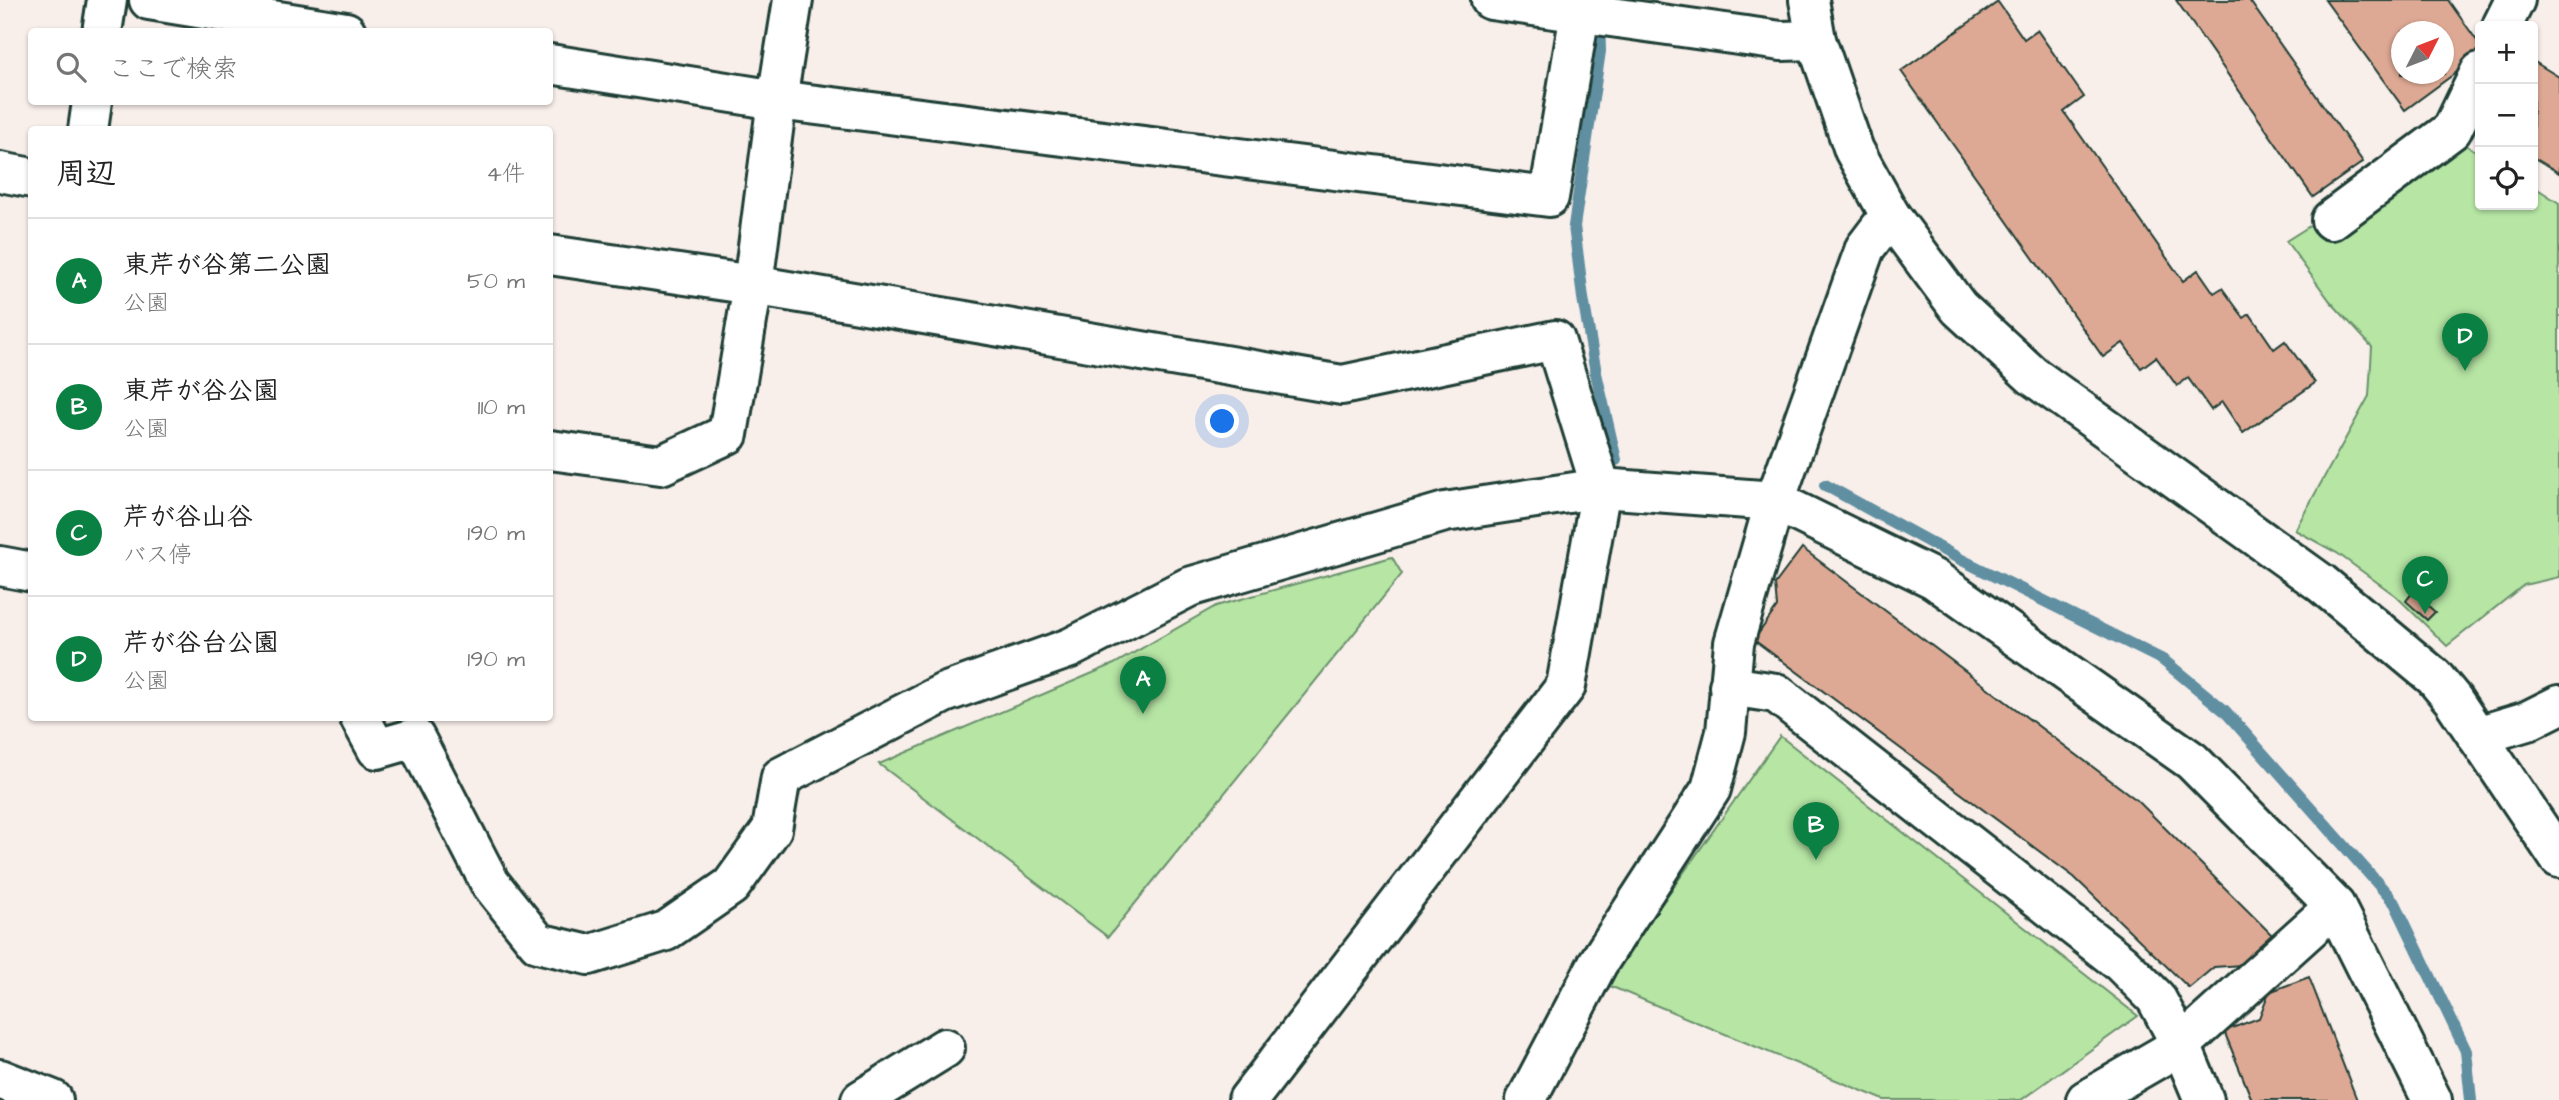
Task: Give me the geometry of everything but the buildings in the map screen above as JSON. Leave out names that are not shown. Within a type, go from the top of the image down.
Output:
[{"type":"street","points":[[103,28],[107,0]]},
{"type":"street","points":[[149,0],[321,28]]},
{"type":"street","points":[[553,450],[661,465],[728,434],[753,285],[793,0]]},
{"type":"street","points":[[1491,0],[1581,9],[1629,20],[1781,41],[1816,40]]},
{"type":"street","points":[[1809,0],[1816,40],[1854,150],[1890,215],[1959,308],[2033,376],[2321,583],[2434,677],[2555,841]]},
{"type":"street","points":[[2504,21],[2515,0]]},
{"type":"street","points":[[553,64],[777,100],[1549,197],[1581,9]]},
{"type":"street","points":[[2331,220],[2452,130],[2475,82]]},
{"type":"street","points":[[89,126],[92,105]]},
{"type":"street","points":[[0,172],[28,177]]},
{"type":"street","points":[[1525,1100],[1598,963],[1711,789],[1726,732],[1734,643],[1775,501],[1865,248],[1890,215]]},
{"type":"street","points":[[553,255],[753,285],[1342,385],[1555,340],[1601,488],[1566,686],[1248,1100]]},
{"type":"street","points":[[362,721],[377,749],[415,738],[491,883],[538,943],[589,956],[666,931],[732,886],[772,830],[781,777],[944,693],[1070,648],[1189,587],[1446,512],[1601,488],[1775,501],[1934,579],[2192,761],[2335,905],[2432,1100]]},
{"type":"street","points":[[0,566],[28,571]]},
{"type":"street","points":[[1729,686],[1776,693],[2121,962],[2156,998],[2181,1045],[2204,1100]]},
{"type":"street","points":[[2477,736],[2527,721],[2559,705]]},
{"type":"street","points":[[2087,1100],[2181,1045],[2335,905]]},
{"type":"street","points":[[862,1100],[945,1048]]},
{"type":"street","points":[[0,1079],[53,1100]]},
{"type":"green space","points":[[2452,136],[2475,151],[2475,210],[2538,210],[2538,189],[2559,203],[2559,577],[2524,585],[2447,646],[2396,596],[2337,553],[2295,530],[2369,396],[2372,347],[2330,301],[2286,241]]},
{"type":"green space","points":[[1392,557],[1402,574],[1108,937],[879,764],[1114,664],[1216,606]]},
{"type":"green space","points":[[1780,736],[2138,1016],[2021,1100],[1884,1100],[1605,984]]},
{"type":"waterway","points":[[1599,18],[1600,51],[1574,226],[1596,373],[1616,460]]},
{"type":"waterway","points":[[1825,485],[1960,559],[2163,660],[2225,711],[2395,903],[2466,1051],[2471,1100]]},
{"type":"place","name":"芹が谷台公園","points":[[2465,371]]},
{"type":"place","name":"芹が谷山谷","points":[[2425,614]]},
{"type":"place","name":"東芹が谷第二公園","points":[[1143,714]]},
{"type":"place","name":"東芹が谷公園","points":[[1816,860]]}]
